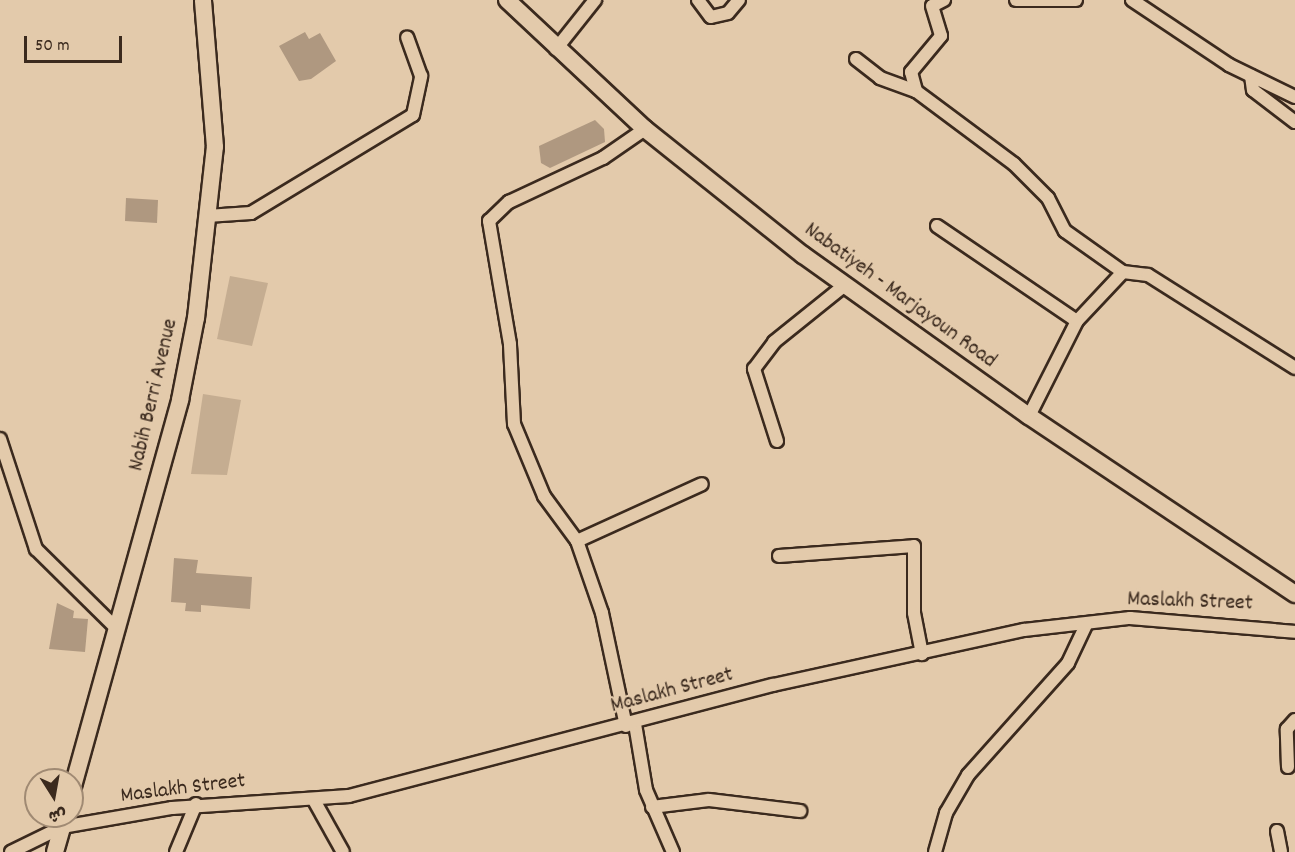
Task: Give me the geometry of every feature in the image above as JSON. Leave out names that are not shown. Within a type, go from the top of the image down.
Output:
[{"type":"main road","name":"Nabih Berri Avenue","points":[[78,768],[180,400],[196,318],[215,124],[203,0]]},
{"type":"main road","name":"Nabatiyeh - Marjayoun Road","points":[[507,0],[556,49],[645,129],[845,285],[1029,416],[1295,594]]},
{"type":"main road","points":[[55,852],[62,828]]},
{"type":"street","points":[[556,49],[595,0]]},
{"type":"street","points":[[698,0],[711,17],[728,13],[739,0]]},
{"type":"street","points":[[916,91],[911,72],[941,36],[932,6],[944,0]]},
{"type":"street","points":[[1016,0],[1076,0]]},
{"type":"street","points":[[1132,0],[1251,76],[1295,97]]},
{"type":"street","points":[[207,216],[251,213],[413,115],[421,76],[408,36]]},
{"type":"street","points":[[856,59],[880,78],[916,91],[1000,150],[1048,198],[1065,231],[1123,272],[1148,275],[1295,368]]},
{"type":"street","points":[[1251,76],[1253,90],[1295,122]]},
{"type":"street","points":[[645,129],[603,158],[509,202],[489,221],[510,344],[514,424],[544,496],[576,541],[602,613],[652,807],[673,852]]},
{"type":"street","points":[[937,226],[1077,321]]},
{"type":"street","points":[[1029,416],[1077,321],[1123,272]]},
{"type":"street","points":[[777,441],[754,369],[774,342],[845,285]]},
{"type":"street","points":[[0,439],[36,549],[117,629]]},
{"type":"street","points":[[576,541],[702,484]]},
{"type":"street","points":[[779,556],[914,546],[914,613],[922,654]]},
{"type":"street","name":"Maslakh Street","points":[[84,819],[196,804],[315,802],[630,725],[773,685],[1024,630],[1086,625],[1130,618],[1295,632]]},
{"type":"street","points":[[934,852],[946,813],[968,775],[1068,663],[1086,625]]},
{"type":"street","points":[[1288,767],[1287,729],[1295,720]]},
{"type":"street","points":[[652,807],[709,800],[800,811]]},
{"type":"street","points":[[315,802],[343,852]]},
{"type":"street","points":[[176,852],[196,804]]},
{"type":"street","name":"Maslakh Street","points":[[11,852],[53,828]]},
{"type":"street","points":[[1277,831],[1281,852]]},
{"type":"shaded area","points":[[230,276],[268,283],[252,346],[217,339]]},
{"type":"shaded area","points":[[203,394],[241,400],[227,475],[191,474]]},
{"type":"building","points":[[305,32],[309,39],[320,33],[336,61],[311,79],[299,81],[279,46]]},
{"type":"building","points":[[595,120],[604,129],[605,142],[550,168],[541,163],[539,146]]},
{"type":"building","points":[[126,198],[158,200],[157,223],[125,221]]},
{"type":"building","points":[[174,558],[198,560],[196,573],[252,577],[250,609],[201,605],[201,612],[185,611],[186,603],[171,602]]},
{"type":"building","points":[[57,603],[74,611],[73,618],[88,619],[85,652],[49,649]]}]
